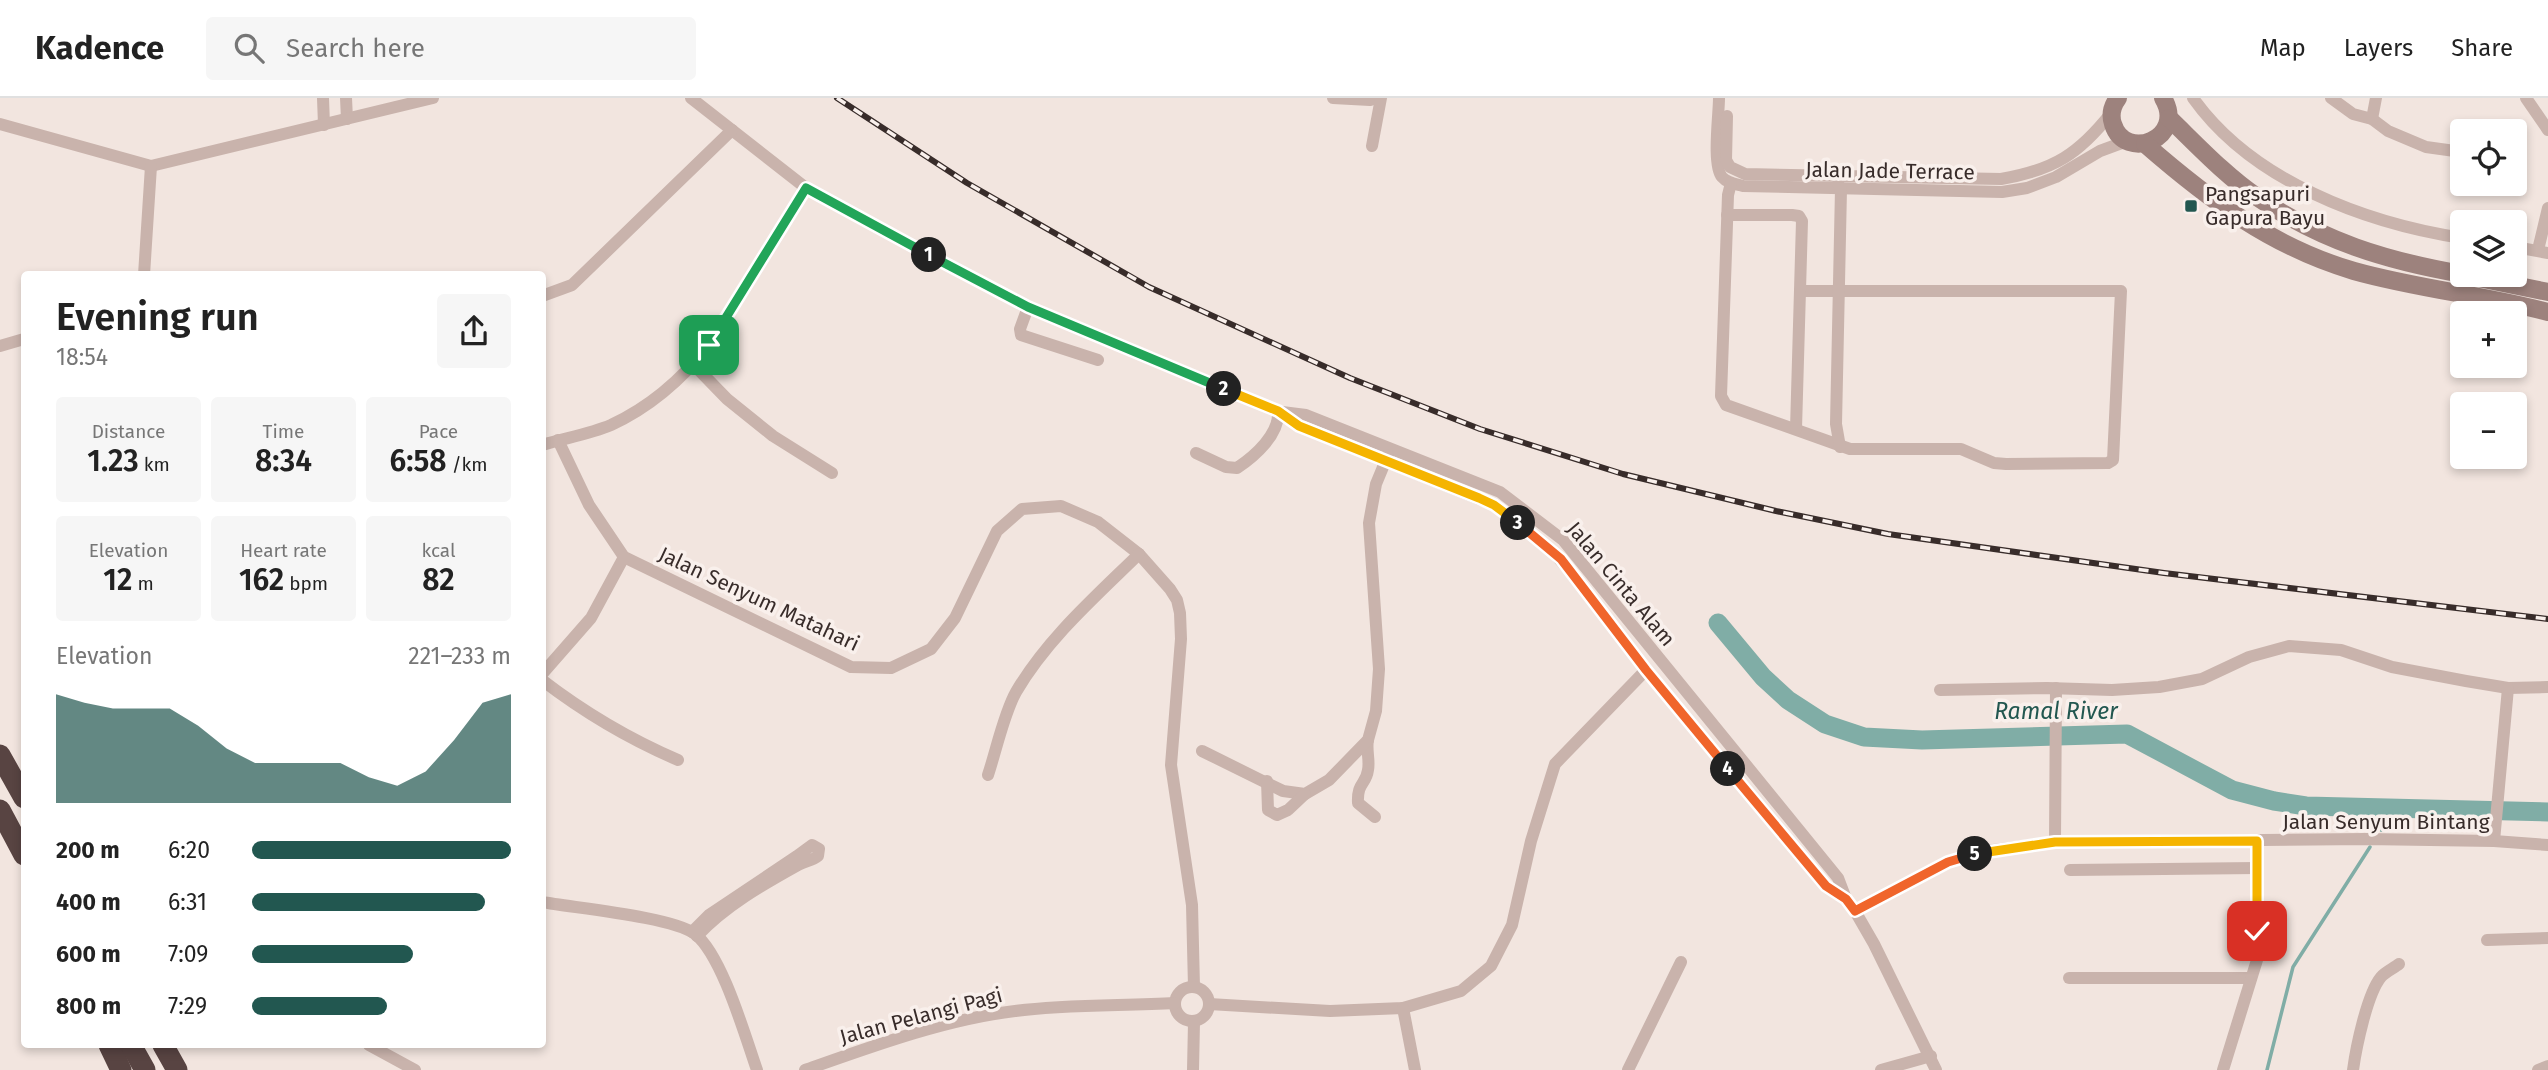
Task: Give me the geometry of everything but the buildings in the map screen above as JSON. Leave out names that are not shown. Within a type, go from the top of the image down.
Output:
[{"type":"highway","points":[[0,755],[21,793]]},
{"type":"highway","points":[[0,810],[21,849]]},
{"type":"highway","points":[[110,1048],[121,1070]]},
{"type":"highway","points":[[133,1048],[145,1070]]},
{"type":"highway","points":[[165,1048],[177,1070]]},
{"type":"street","points":[[323,98],[324,125]]},
{"type":"street","points":[[346,98],[347,119]]},
{"type":"street","points":[[0,124],[151,166],[433,98]]},
{"type":"street","name":"Jalan Cinta Alam","points":[[691,98],[806,188],[1028,307],[1278,411],[1299,426],[1479,498],[1507,514],[1561,559],[1646,670],[1826,886],[1846,899]]},
{"type":"street","points":[[1333,98],[1379,98],[1372,146]]},
{"type":"street","points":[[1719,98],[1717,165],[1722,176],[1731,183],[1727,215],[1723,401],[1726,405],[1840,447],[1859,450],[1961,449],[1994,463],[2006,464],[2108,463],[2113,460],[2121,290],[1800,291]]},
{"type":"street","name":"Jalan Jade Terrace","points":[[1727,98],[1726,160],[1730,167],[1745,174],[2001,179],[2051,165],[2074,152],[2091,138],[2114,103]]},
{"type":"street","points":[[2145,144],[2161,135],[2169,118],[2162,98]]},
{"type":"street","points":[[2193,98],[2239,146],[2308,192],[2395,226],[2450,237]]},
{"type":"street","points":[[2331,98],[2353,114],[2372,119],[2388,131],[2426,147],[2450,150]]},
{"type":"street","points":[[2372,119],[2376,98]]},
{"type":"street","points":[[2526,98],[2548,131]]},
{"type":"street","points":[[2114,103],[2114,128],[2127,141],[2145,144],[2197,189],[2242,220],[2290,246],[2363,273],[2548,312]]},
{"type":"street","points":[[2169,118],[2255,196],[2301,226],[2356,249],[2450,272]]},
{"type":"street","points":[[546,295],[572,285],[732,130]]},
{"type":"street","name":"Jalan Jade Terrace","points":[[1731,183],[1742,186],[2002,192],[2026,188],[2056,177],[2100,151],[2127,141]]},
{"type":"street","points":[[144,271],[151,166]]},
{"type":"street","points":[[1827,175],[1838,183],[1841,189],[1836,424],[1840,447]]},
{"type":"street","points":[[1841,189],[1859,176]]},
{"type":"street","points":[[546,444],[611,425],[654,400],[694,365],[716,335],[806,188]]},
{"type":"street","points":[[2543,251],[2548,208]]},
{"type":"street","points":[[1727,215],[1799,216],[1802,230],[1796,429]]},
{"type":"street","points":[[2523,287],[2548,292]]},
{"type":"street","points":[[1028,307],[1020,329],[1021,335],[1098,360]]},
{"type":"street","points":[[0,345],[21,340]]},
{"type":"street","points":[[694,365],[727,399],[773,436],[832,473]]},
{"type":"street","points":[[1196,453],[1226,467],[1237,468],[1273,433],[1278,411]]},
{"type":"street","name":"Jalan Cinta Alam","points":[[1278,411],[1306,415],[1500,492],[1563,540],[1838,878],[1846,899],[1855,911],[1936,1070]]},
{"type":"street","points":[[546,669],[591,618],[624,557],[589,505],[558,440]]},
{"type":"street","points":[[1375,817],[1358,803],[1357,791],[1367,775],[1369,765],[1366,755],[1376,711],[1379,669],[1369,523],[1376,484],[1391,447]]},
{"type":"street","name":"Jalan Senyum Matahari","points":[[624,557],[851,667],[891,668],[931,649],[955,618],[997,531],[1022,509],[1061,506],[1098,522],[1139,554],[1170,589],[1177,600],[1180,613],[1181,639],[1171,765],[1192,905],[1194,988]]},
{"type":"street","points":[[988,775],[1014,695],[1039,658],[1072,620],[1139,554]]},
{"type":"street","points":[[1940,690],[2056,692],[2159,687],[2202,679],[2249,657],[2289,646],[2341,650],[2392,667],[2508,688],[2548,687]]},
{"type":"street","points":[[1209,1004],[1330,1011],[1403,1008],[1461,991],[1491,967],[1512,925],[1531,841],[1555,764],[1646,670]]},
{"type":"street","points":[[546,683],[586,713],[638,743],[678,760]]},
{"type":"street","points":[[2494,841],[2508,688]]},
{"type":"street","points":[[2055,842],[2056,692]]},
{"type":"street","points":[[1266,781],[1268,810],[1277,815],[1329,780],[1368,740]]},
{"type":"street","points":[[1202,751],[1283,791],[1305,794]]},
{"type":"street","name":"Jalan Senyum Bintang","points":[[1855,911],[1948,862],[1986,851],[2055,842],[2366,839],[2494,841],[2548,845]]},
{"type":"street","points":[[2223,1070],[2257,960],[2257,841]]},
{"type":"street","points":[[812,845],[819,849],[818,856],[814,859],[802,863],[751,893],[695,934],[709,915],[807,847],[812,845]]},
{"type":"street","points":[[2070,870],[2257,868]]},
{"type":"street","points":[[546,903],[651,920],[695,934],[707,948],[720,971],[757,1070]]},
{"type":"street","points":[[2487,940],[2548,938]]},
{"type":"street","points":[[1628,1070],[1681,962]]},
{"type":"street","points":[[2353,1070],[2356,1050],[2373,993],[2381,976],[2399,964]]},
{"type":"street","points":[[2069,978],[2251,978]]},
{"type":"street","points":[[1194,988],[1203,991],[1209,1004],[1203,1018],[1194,1021],[1182,1019],[1175,1009],[1175,1003],[1179,993],[1194,988]]},
{"type":"street","name":"Jalan Pelangi Pagi","points":[[805,1070],[863,1049],[941,1027],[1015,1011],[1175,1003]]},
{"type":"street","points":[[1403,1008],[1415,1070]]},
{"type":"street","points":[[1193,1070],[1194,1021]]},
{"type":"street","points":[[375,1048],[415,1070]]},
{"type":"street","points":[[1881,1070],[1931,1056]]},
{"type":"street","points":[[2538,1070],[2548,1066]]},
{"type":"waterway","name":"Ramal River","points":[[1718,623],[1763,677],[1788,700],[1825,724],[1864,737],[1922,740],[2127,734],[2232,790],[2274,801],[2306,806],[2548,812]]},
{"type":"waterway","points":[[2381,830],[2395,808]]},
{"type":"waterway","points":[[2267,1070],[2293,967],[2370,847]]},
{"type":"railway","points":[[837,98],[967,183],[1149,287],[1350,378],[1480,429],[1623,474],[1776,511],[1888,534],[2164,573],[2548,619]]},
{"type":"place","name":"Pangsapuri Gapura Bayu","points":[[2191,206]]},
{"type":"route","points":[[709,345],[806,188],[1028,307],[1278,411],[1299,426],[1494,505],[1561,559],[1646,670],[1826,886],[1846,899],[1855,911],[1948,862],[1986,851],[2084,840],[2257,841],[2257,931]]}]
